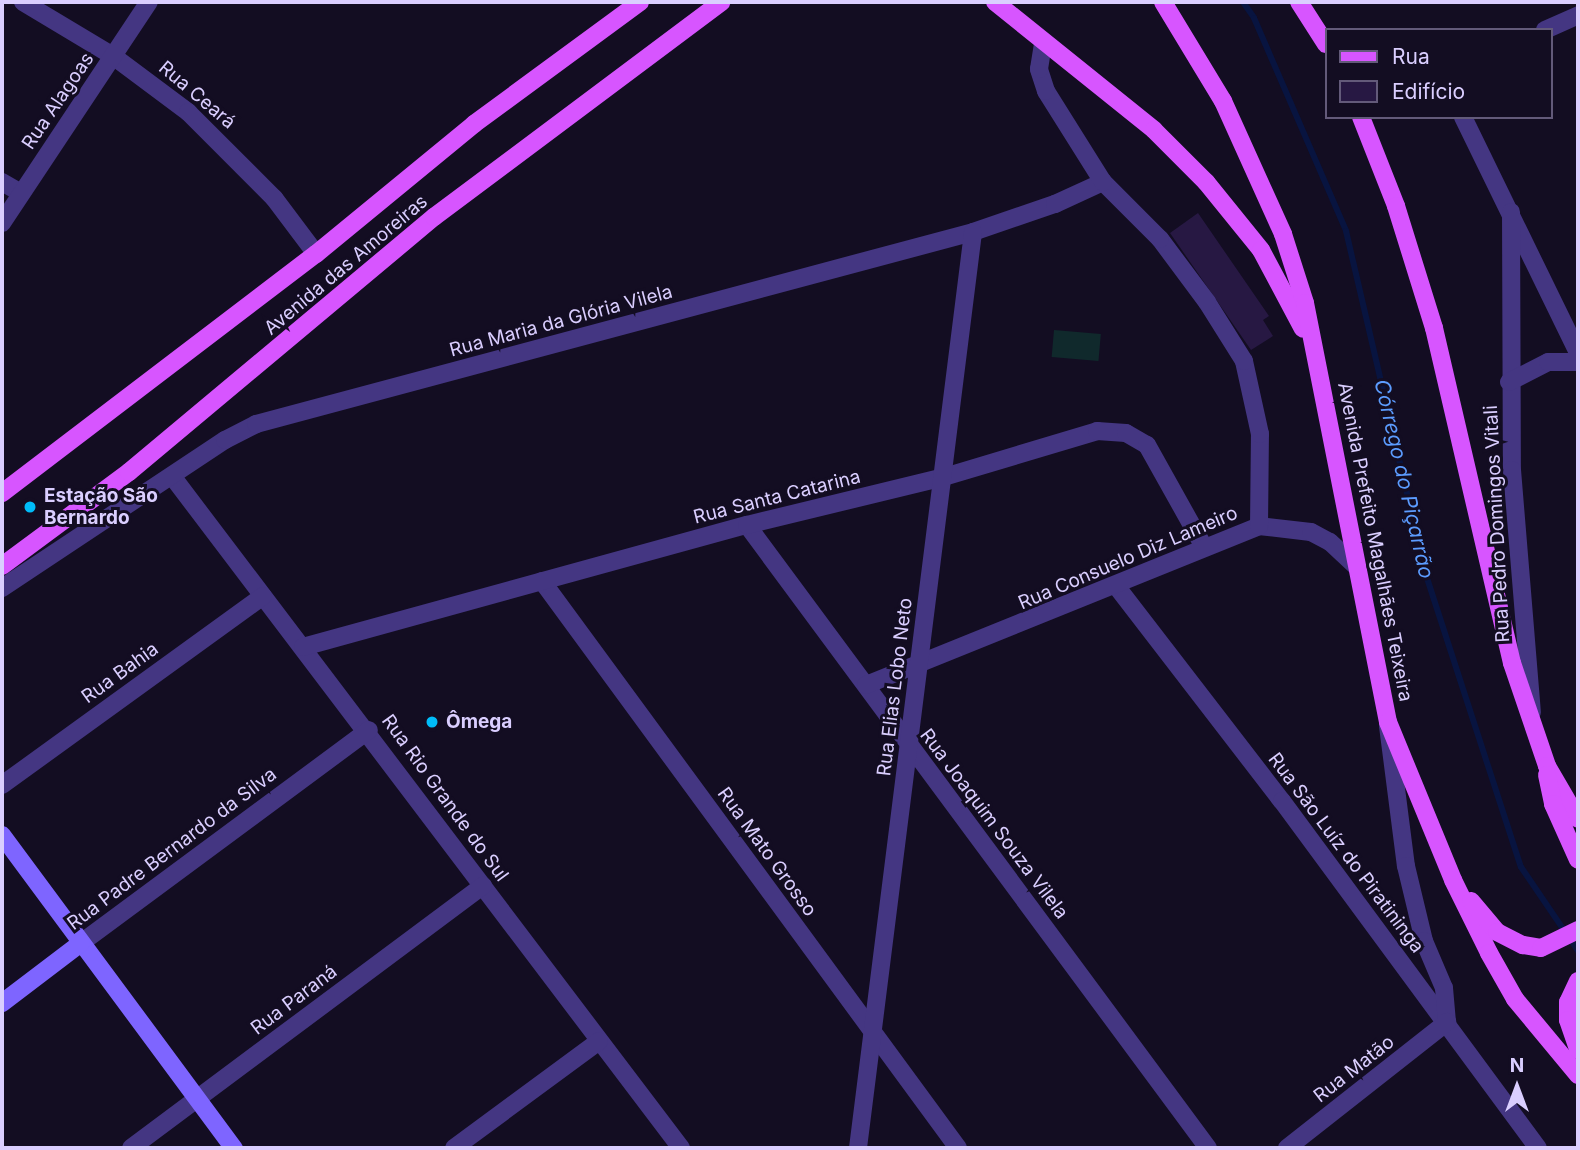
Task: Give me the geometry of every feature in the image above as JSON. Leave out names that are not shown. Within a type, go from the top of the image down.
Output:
[{"type":"main road","name":"Avenida das Amoreiras","points":[[2,493],[316,254],[474,124],[640,2]]},
{"type":"main road","name":"Avenida das Amoreiras","points":[[2,566],[129,472],[434,217],[721,2]]},
{"type":"main road","points":[[995,2],[1154,130],[1206,182],[1261,250],[1320,367]]},
{"type":"main road","name":"Avenida Prefeito Magalhães Teixeira","points":[[1163,2],[1223,101],[1283,234],[1320,367],[1354,565],[1388,722],[1453,880],[1515,999],[1578,1075]]},
{"type":"main road","points":[[1298,2],[1324,41]]},
{"type":"main road","points":[[1362,119],[1396,206],[1434,328],[1484,557],[1535,736],[1547,766],[1578,819]]},
{"type":"main road","points":[[1547,766],[1553,804],[1578,860]]},
{"type":"main road","points":[[1453,880],[1497,932],[1523,945],[1541,948],[1578,930]]},
{"type":"main road","points":[[1575,984],[1568,1020],[1578,1048]]},
{"type":"street","name":"Rua Ceará","points":[[23,2],[113,56],[229,148],[316,254]]},
{"type":"street","name":"Rua Alagoas","points":[[2,223],[149,2]]},
{"type":"street","points":[[1549,28],[1578,15]]},
{"type":"street","name":"Rua Consuelo Diz Lameiro","points":[[866,685],[1117,587],[1204,547],[1259,526],[1260,434],[1244,361],[1207,302],[1160,239],[1102,182],[1046,91],[1039,69],[1043,43]]},
{"type":"street","points":[[1464,119],[1578,353]]},
{"type":"street","points":[[2,182],[21,193]]},
{"type":"street","points":[[973,232],[1055,204],[1102,182]]},
{"type":"street","points":[[1510,382],[1511,212]]},
{"type":"street","name":"Rua Maria da Glória Vilela","points":[[2,588],[256,424],[973,232]]},
{"type":"street","name":"Rua Elias Lobo Neto","points":[[858,1148],[973,232]]},
{"type":"street","name":"Rua Pedro Domingos Vitali","points":[[1535,736],[1524,631],[1510,382],[1548,362],[1578,362]]},
{"type":"street","name":"Rua Santa Catarina","points":[[303,647],[747,525],[944,477],[1097,431],[1126,433],[1147,445],[1204,547]]},
{"type":"street","name":"Rua Rio Grande do Sul","points":[[172,476],[369,730],[681,1148]]},
{"type":"street","name":"Rua Joaquim Souza Vilela","points":[[747,525],[1208,1148]]},
{"type":"street","points":[[1259,526],[1311,532],[1330,542],[1354,565]]},
{"type":"street","name":"Rua Mato Grosso","points":[[542,581],[958,1148]]},
{"type":"street","name":"Rua São Luíz do Piratininga","points":[[1117,587],[1447,1022],[1538,1148]]},
{"type":"street","name":"Rua Bahia","points":[[2,785],[263,596]]},
{"type":"street","points":[[1388,722],[1406,866],[1424,941],[1444,988],[1447,1022]]},
{"type":"street","name":"Rua Padre Bernardo da Silva","points":[[2,1003],[369,730]]},
{"type":"street","points":[[2,835],[234,1148]]},
{"type":"street","name":"Rua Paraná","points":[[131,1148],[483,886]]},
{"type":"street","name":"Rua Matão","points":[[1287,1148],[1447,1022]]},
{"type":"street","points":[[454,1148],[599,1041]]},
{"type":"green space","points":[[1054,330],[1101,334],[1098,361],[1052,357]]},
{"type":"building","points":[[1198,213],[1269,316],[1263,320],[1273,336],[1251,350],[1170,233]]},
{"type":"waterway","name":"Córrego do Piçarrão","points":[[1243,2],[1254,18],[1346,231],[1426,575],[1521,867],[1578,951]]},
{"type":"place","name":"Estação São Bernardo","points":[[30,507]]},
{"type":"place","name":"Ômega","points":[[432,722]]}]
